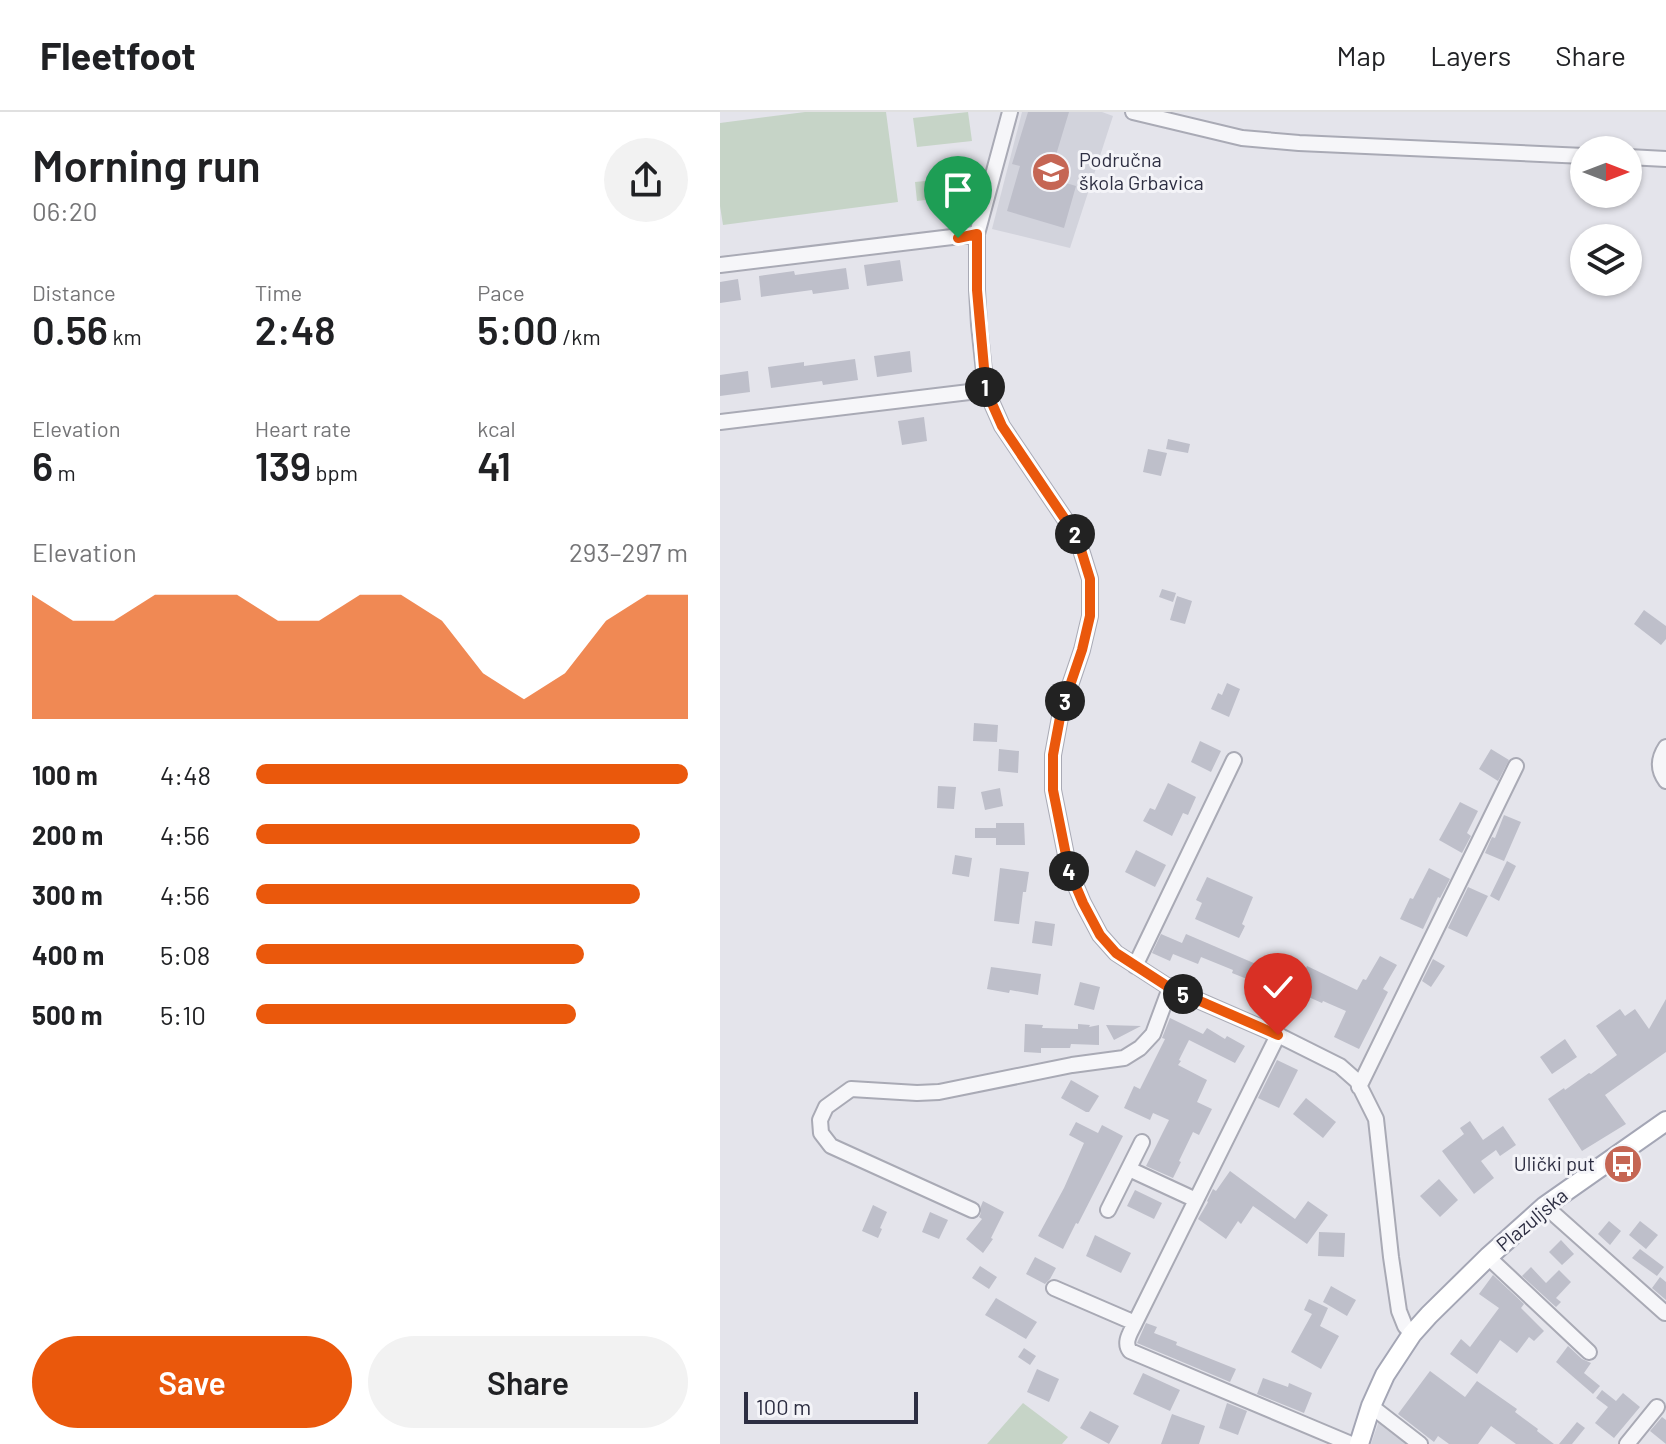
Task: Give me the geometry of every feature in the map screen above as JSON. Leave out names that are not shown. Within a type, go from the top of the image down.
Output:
[{"type":"main road","name":"Plazuljska","points":[[1359,1444],[1385,1375],[1412,1334],[1488,1257],[1545,1206],[1664,1127]]},
{"type":"street","points":[[1010,112],[977,234],[977,301],[986,390],[1002,426],[1077,537],[1090,579],[1090,616],[1061,712],[1053,755],[1053,790],[1069,870],[1100,935],[1116,953],[1170,988],[1278,1035],[1340,1066],[1357,1081],[1376,1119],[1399,1311],[1412,1334]]},
{"type":"street","points":[[1133,112],[1242,138],[1570,155]]},
{"type":"street","points":[[1642,158],[1666,159]]},
{"type":"street","points":[[720,265],[977,234]]},
{"type":"street","points":[[720,422],[986,390]]},
{"type":"street","points":[[1666,747],[1659,766],[1666,781]]},
{"type":"street","points":[[1135,966],[1234,760]]},
{"type":"street","points":[[1359,1087],[1516,766]]},
{"type":"street","points":[[972,1210],[831,1146],[821,1133],[820,1120],[826,1107],[851,1089],[939,1092],[1072,1065],[1124,1058],[1140,1048],[1153,1034],[1170,988]]},
{"type":"street","points":[[1278,1035],[1135,1323],[1127,1347],[1130,1351],[1351,1444]]},
{"type":"street","points":[[1108,1210],[1142,1142]]},
{"type":"street","points":[[1129,1169],[1196,1200]]},
{"type":"street","points":[[1545,1206],[1665,1313]]},
{"type":"street","points":[[1488,1257],[1589,1352]]},
{"type":"street","points":[[1054,1288],[1135,1323]]},
{"type":"street","points":[[1371,1406],[1420,1444]]},
{"type":"street","points":[[1627,1444],[1657,1407]]},
{"type":"shaded area","name":"Područna škola Grbavica","points":[[1022,112],[1102,112],[1113,116],[1070,248],[992,229]]},
{"type":"shaded area","points":[[1383,1409],[1423,1444],[1371,1444]]},
{"type":"green space","points":[[805,112],[886,112],[898,202],[723,225],[720,206],[720,123]]},
{"type":"green space","points":[[968,112],[972,141],[917,147],[913,118]]},
{"type":"green space","points":[[955,178],[957,196],[917,201],[915,182]]},
{"type":"green space","points":[[1023,1403],[1068,1437],[1062,1444],[987,1444]]},
{"type":"building","points":[[1028,112],[1069,112],[1049,178],[1076,186],[1064,228],[1007,211],[1020,166],[1012,164]]},
{"type":"building","points":[[900,260],[903,281],[867,286],[864,265]]},
{"type":"building","points":[[846,268],[849,289],[761,297],[759,276]]},
{"type":"building","points":[[738,279],[741,300],[720,303],[720,282]]},
{"type":"building","points":[[910,351],[912,372],[877,377],[874,356]]},
{"type":"building","points":[[855,359],[858,380],[771,388],[768,367]]},
{"type":"building","points":[[748,371],[750,392],[720,396],[720,375]]},
{"type":"building","points":[[924,417],[927,441],[902,445],[898,421]]},
{"type":"building","points":[[1168,439],[1190,444],[1188,453],[1166,449]]},
{"type":"building","points":[[1148,449],[1167,453],[1161,476],[1143,472]]},
{"type":"building","points":[[1162,589],[1176,593],[1173,602],[1159,597]]},
{"type":"building","points":[[1177,596],[1192,601],[1185,624],[1170,620]]},
{"type":"building","points":[[1644,610],[1666,626],[1666,639],[1661,645],[1634,624]]},
{"type":"building","points":[[1227,683],[1240,689],[1229,717],[1211,709],[1218,693],[1222,695]]},
{"type":"building","points":[[974,723],[998,725],[997,742],[973,741]]},
{"type":"building","points":[[1200,741],[1221,751],[1211,772],[1191,762]]},
{"type":"building","points":[[999,749],[1019,751],[1018,773],[998,771]]},
{"type":"building","points":[[1491,749],[1509,760],[1498,781],[1479,769]]},
{"type":"building","points":[[1168,783],[1196,797],[1188,815],[1183,813],[1172,836],[1143,821],[1150,808],[1155,810]]},
{"type":"building","points":[[938,786],[956,787],[954,809],[937,808]]},
{"type":"building","points":[[1000,788],[1003,806],[985,810],[981,792]]},
{"type":"building","points":[[1460,802],[1478,811],[1467,833],[1471,836],[1462,853],[1439,840]]},
{"type":"building","points":[[1504,815],[1521,822],[1504,861],[1485,853]]},
{"type":"building","points":[[996,823],[1024,823],[1025,845],[996,845],[996,838],[975,838],[975,828],[996,828]]},
{"type":"building","points":[[1136,850],[1166,865],[1155,887],[1125,872]]},
{"type":"building","points":[[955,855],[972,858],[969,877],[952,874]]},
{"type":"building","points":[[1507,861],[1516,866],[1499,901],[1490,896]]},
{"type":"building","points":[[1000,868],[1029,872],[1019,924],[994,921]]},
{"type":"building","points":[[1429,868],[1450,879],[1423,929],[1400,919]]},
{"type":"building","points":[[1207,877],[1253,897],[1239,938],[1195,919],[1202,903],[1196,900]]},
{"type":"building","points":[[1468,887],[1488,896],[1467,937],[1448,928]]},
{"type":"building","points":[[1035,921],[1055,924],[1052,946],[1032,943]]},
{"type":"building","points":[[1161,934],[1182,943],[1186,934],[1263,967],[1264,963],[1282,971],[1279,980],[1295,987],[1286,1010],[1272,1003],[1277,991],[1232,973],[1233,970],[1201,957],[1198,964],[1173,954],[1170,961],[1152,953]]},
{"type":"building","points":[[1380,956],[1397,965],[1383,989],[1388,992],[1359,1049],[1334,1037],[1346,1011],[1295,991],[1307,966],[1357,990]]},
{"type":"building","points":[[1433,959],[1445,966],[1431,987],[1422,981]]},
{"type":"building","points":[[991,967],[1041,974],[1038,995],[987,989]]},
{"type":"building","points":[[1080,982],[1100,987],[1094,1010],[1074,1005]]},
{"type":"building","points":[[1666,999],[1666,1052],[1605,1095],[1626,1124],[1582,1151],[1548,1099],[1617,1055],[1596,1026],[1620,1009],[1625,1016],[1635,1009],[1649,1029]]},
{"type":"building","points":[[1170,1018],[1203,1034],[1207,1028],[1245,1046],[1235,1063],[1189,1040],[1178,1065],[1207,1080],[1197,1102],[1212,1109],[1199,1135],[1193,1132],[1173,1178],[1146,1166],[1169,1120],[1153,1113],[1150,1120],[1124,1108],[1134,1086],[1140,1089],[1165,1039],[1162,1038]]},
{"type":"building","points":[[1025,1024],[1078,1029],[1078,1024],[1089,1027],[1099,1025],[1099,1045],[1071,1044],[1070,1048],[1041,1048],[1041,1053],[1024,1052]]},
{"type":"building","points":[[1106,1025],[1141,1026],[1114,1040]]},
{"type":"building","points":[[1565,1039],[1577,1057],[1552,1074],[1540,1057]]},
{"type":"building","points":[[1277,1060],[1298,1070],[1279,1108],[1258,1098]]},
{"type":"building","points":[[1071,1080],[1099,1096],[1089,1112],[1061,1098]]},
{"type":"building","points":[[1306,1098],[1336,1122],[1323,1138],[1293,1114]]},
{"type":"building","points":[[1470,1121],[1483,1140],[1503,1126],[1516,1145],[1500,1156],[1496,1150],[1481,1161],[1494,1178],[1474,1194],[1442,1151],[1464,1134],[1460,1128]]},
{"type":"building","points":[[1076,1122],[1098,1133],[1102,1125],[1123,1136],[1063,1249],[1038,1236],[1084,1143],[1069,1135]]},
{"type":"building","points":[[1230,1171],[1295,1219],[1308,1201],[1328,1215],[1307,1244],[1253,1206],[1226,1239],[1198,1219],[1213,1189],[1216,1191]]},
{"type":"building","points":[[1439,1179],[1458,1200],[1440,1217],[1420,1196]]},
{"type":"building","points":[[1135,1190],[1162,1203],[1154,1219],[1127,1206]]},
{"type":"building","points":[[983,1201],[1004,1212],[993,1239],[983,1253],[966,1239],[982,1219],[979,1217]]},
{"type":"building","points":[[873,1205],[887,1212],[878,1238],[862,1231]]},
{"type":"building","points":[[930,1212],[948,1220],[939,1239],[922,1232]]},
{"type":"building","points":[[1609,1221],[1621,1231],[1610,1245],[1598,1234]]},
{"type":"building","points":[[1640,1221],[1658,1235],[1646,1249],[1629,1235]]},
{"type":"building","points":[[1319,1232],[1345,1233],[1344,1257],[1318,1256]]},
{"type":"building","points":[[1095,1235],[1131,1253],[1121,1273],[1086,1256]]},
{"type":"building","points":[[1561,1240],[1574,1254],[1562,1265],[1549,1252]]},
{"type":"building","points":[[1640,1249],[1664,1267],[1657,1276],[1632,1258]]},
{"type":"building","points":[[1035,1257],[1056,1268],[1045,1284],[1026,1274]]},
{"type":"building","points":[[980,1266],[997,1277],[989,1289],[972,1278]]},
{"type":"building","points":[[1531,1267],[1546,1283],[1559,1270],[1571,1282],[1556,1298],[1561,1302],[1556,1307],[1522,1276]]},
{"type":"building","points":[[1493,1275],[1524,1304],[1521,1308],[1544,1331],[1534,1341],[1529,1337],[1517,1353],[1500,1340],[1477,1374],[1450,1354],[1461,1339],[1470,1347],[1499,1308],[1479,1294]]},
{"type":"building","points":[[1660,1277],[1666,1282],[1666,1300],[1652,1288]]},
{"type":"building","points":[[1331,1286],[1356,1300],[1347,1316],[1323,1302]]},
{"type":"building","points":[[996,1298],[1037,1322],[1026,1339],[985,1315]]},
{"type":"building","points":[[1309,1299],[1328,1308],[1320,1326],[1339,1336],[1321,1369],[1291,1352],[1312,1314],[1304,1310]]},
{"type":"building","points":[[1146,1323],[1157,1327],[1154,1333],[1177,1342],[1176,1345],[1236,1369],[1230,1382],[1137,1343]]},
{"type":"building","points":[[1568,1346],[1591,1363],[1584,1373],[1600,1386],[1593,1394],[1556,1362]]},
{"type":"building","points":[[1024,1348],[1036,1356],[1030,1365],[1018,1357]]},
{"type":"building","points":[[1037,1369],[1059,1379],[1049,1402],[1027,1392]]},
{"type":"building","points":[[1430,1371],[1465,1397],[1477,1381],[1517,1409],[1515,1412],[1554,1444],[1516,1444],[1491,1426],[1478,1444],[1449,1444],[1438,1436],[1434,1442],[1398,1414]]},
{"type":"building","points":[[1143,1373],[1180,1390],[1170,1411],[1133,1394]]},
{"type":"building","points":[[1263,1378],[1288,1387],[1289,1383],[1312,1393],[1304,1413],[1257,1394]]},
{"type":"building","points":[[1602,1390],[1616,1401],[1623,1393],[1640,1407],[1614,1438],[1595,1423],[1608,1407],[1596,1398]]},
{"type":"building","points":[[1227,1403],[1247,1411],[1238,1435],[1219,1428]]},
{"type":"building","points":[[1090,1411],[1119,1426],[1109,1444],[1080,1428]]},
{"type":"building","points":[[1172,1414],[1205,1426],[1199,1444],[1161,1444]]},
{"type":"building","points":[[1662,1417],[1666,1420],[1666,1444],[1650,1431]]},
{"type":"building","points":[[1577,1422],[1585,1428],[1572,1444],[1559,1444]]},
{"type":"place","name":"Područna škola Grbavica","points":[[1051,172]]},
{"type":"place","name":"Ulički put","points":[[1623,1164]]},
{"type":"route","points":[[958,238],[977,234],[979,325],[986,390],[1002,426],[1077,537],[1090,579],[1090,616],[1061,712],[1053,755],[1053,790],[1069,870],[1100,935],[1116,953],[1170,988],[1278,1035]]}]
